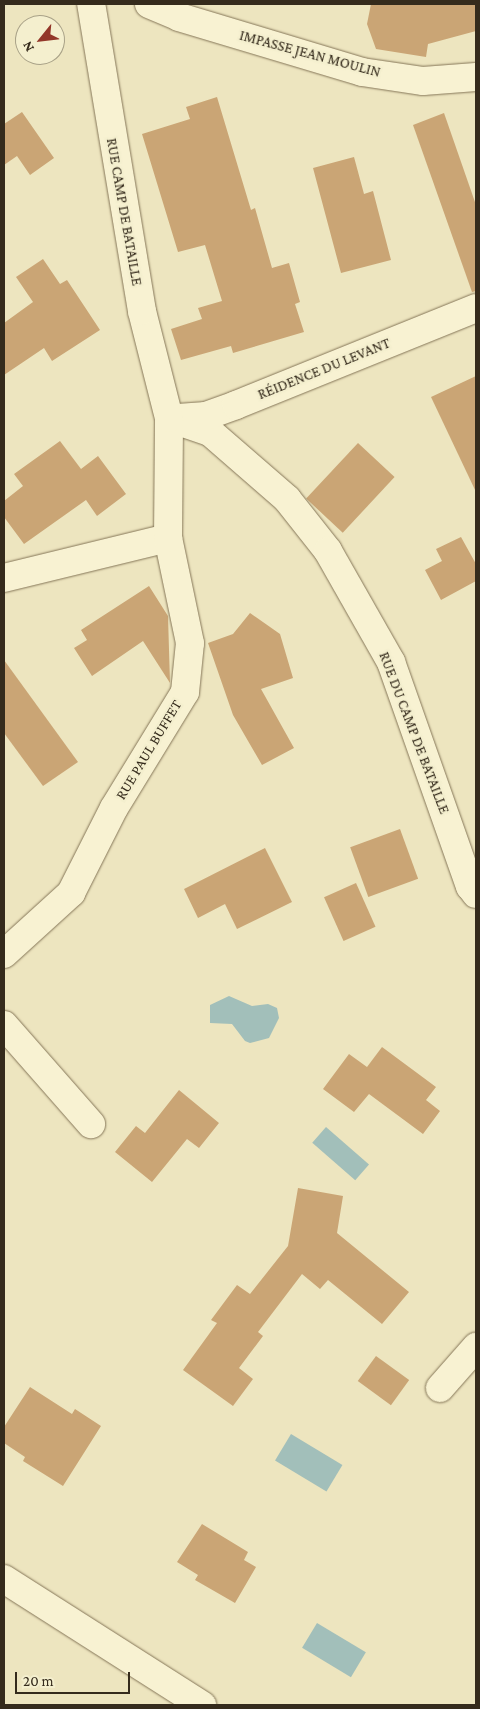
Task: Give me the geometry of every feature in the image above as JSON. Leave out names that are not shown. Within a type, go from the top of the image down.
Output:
[{"type":"street","name":"RUE CAMP DE BATAILLE","points":[[91,4],[142,311],[169,418]]},
{"type":"street","name":"IMPASSE JEAN MOULIN","points":[[149,4],[180,17],[362,72],[424,81],[476,77]]},
{"type":"street","name":"RÉIDENCE DU LEVANT","points":[[169,418],[206,416],[476,308]]},
{"type":"street","name":"RUE PAUL BUFFET","points":[[4,954],[70,893],[114,808],[185,692],[190,643],[168,538],[169,418]]},
{"type":"street","name":"RUE DU CAMP DE BATAILLE","points":[[169,418],[210,432],[287,499],[328,551],[391,662],[470,886],[476,894]]},
{"type":"street","points":[[4,578],[168,538]]},
{"type":"street","points":[[4,1025],[90,1124]]},
{"type":"street","points":[[440,1388],[476,1347]]},
{"type":"street","points":[[4,1579],[202,1705]]},
{"type":"water","points":[[229,996],[252,1006],[268,1004],[277,1008],[279,1018],[269,1038],[250,1043],[245,1041],[232,1024],[210,1023],[210,1005]]},
{"type":"water","points":[[326,1127],[369,1164],[355,1180],[312,1143]]},
{"type":"water","points":[[291,1434],[342,1465],[326,1491],[275,1461]]},
{"type":"water","points":[[317,1623],[366,1652],[351,1677],[302,1648]]},
{"type":"building","points":[[371,4],[476,4],[476,31],[428,44],[426,57],[376,49],[367,24]]},
{"type":"building","points":[[217,97],[251,210],[255,208],[272,268],[289,263],[300,302],[295,304],[304,332],[233,353],[231,346],[181,360],[171,329],[202,319],[198,308],[222,301],[205,245],[178,252],[142,134],[190,119],[186,107]]},
{"type":"building","points":[[22,112],[54,158],[30,175],[17,156],[4,165],[4,124]]},
{"type":"building","points":[[444,113],[476,205],[476,291],[472,292],[413,125]]},
{"type":"building","points":[[354,157],[364,194],[373,191],[391,260],[341,273],[313,168]]},
{"type":"building","points":[[43,259],[60,284],[67,280],[100,330],[52,361],[44,348],[4,375],[4,323],[33,302],[16,277]]},
{"type":"building","points":[[476,376],[476,492],[431,397]]},
{"type":"building","points":[[60,441],[81,469],[98,456],[126,494],[97,516],[86,500],[24,544],[4,517],[4,501],[23,486],[14,474]]},
{"type":"building","points":[[358,443],[395,477],[343,533],[306,499]]},
{"type":"building","points":[[461,537],[476,564],[476,581],[441,600],[425,570],[442,561],[436,549]]},
{"type":"building","points":[[149,586],[168,616],[170,683],[143,641],[92,676],[74,648],[87,640],[81,630]]},
{"type":"building","points":[[250,613],[280,634],[293,678],[261,689],[294,748],[262,765],[233,715],[208,643],[233,634]]},
{"type":"building","points":[[4,660],[78,762],[43,786],[4,733]]},
{"type":"building","points":[[400,829],[418,879],[368,897],[350,847]]},
{"type":"building","points":[[265,848],[292,902],[237,929],[225,904],[198,918],[184,889]]},
{"type":"building","points":[[356,883],[376,927],[344,941],[324,897]]},
{"type":"building","points":[[382,1047],[436,1087],[426,1100],[440,1111],[423,1134],[369,1094],[354,1112],[323,1089],[349,1054],[367,1067]]},
{"type":"building","points":[[179,1090],[219,1123],[199,1148],[187,1139],[152,1182],[115,1152],[136,1126],[145,1133]]},
{"type":"building","points":[[298,1188],[343,1196],[337,1233],[409,1292],[382,1324],[328,1280],[320,1289],[302,1274],[258,1332],[263,1336],[239,1368],[253,1379],[233,1406],[183,1370],[217,1323],[211,1320],[237,1285],[250,1294],[288,1246]]},
{"type":"building","points":[[376,1356],[409,1380],[391,1405],[358,1381]]},
{"type":"building","points":[[30,1387],[72,1414],[75,1409],[101,1426],[63,1486],[23,1461],[25,1457],[4,1443],[4,1427]]},
{"type":"building","points":[[202,1524],[248,1552],[244,1560],[256,1567],[235,1603],[195,1580],[198,1575],[177,1562]]}]
